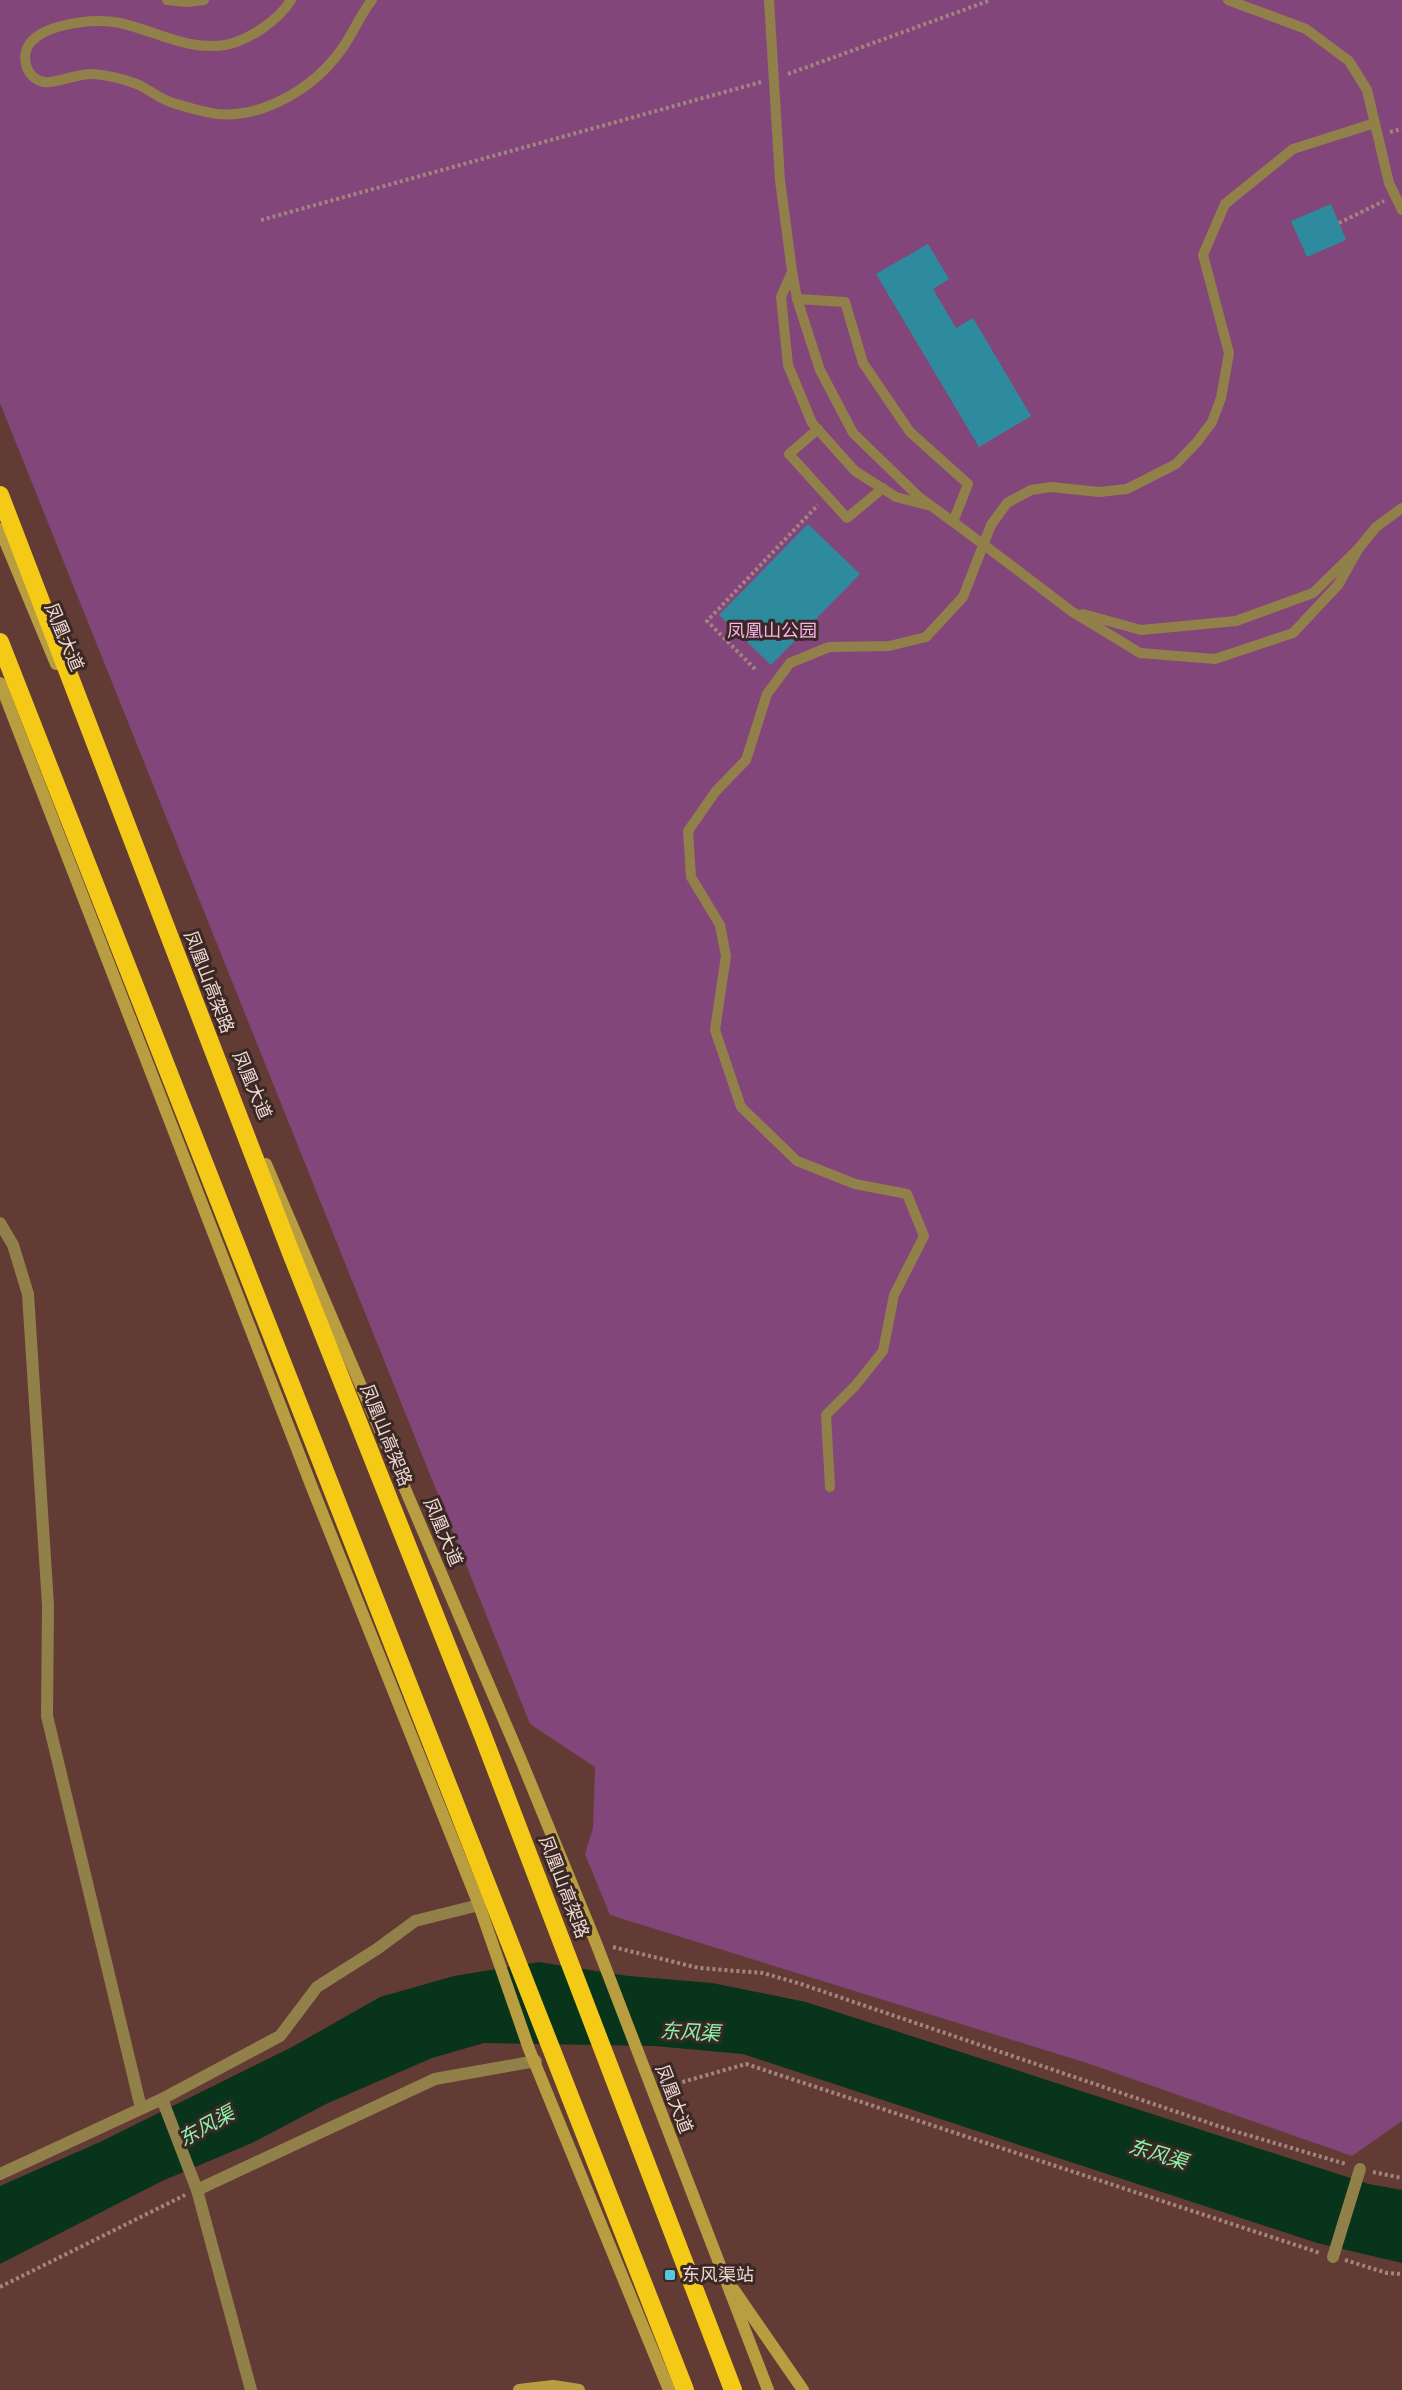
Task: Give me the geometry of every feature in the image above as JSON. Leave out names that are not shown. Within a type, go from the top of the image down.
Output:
[{"type":"highway","name":"凤凰山高架路","points":[[0,495],[291,1253],[483,1736],[733,2390]]},
{"type":"highway","points":[[0,642],[685,2390]]},
{"type":"main road","name":"凤凰大道","points":[[0,529],[350,1364],[521,1760],[596,1942],[768,2390]]},
{"type":"main road","points":[[0,683],[313,1490],[479,1905],[530,2049],[669,2390]]},
{"type":"main road","points":[[723,2274],[803,2390]]},
{"type":"main road","points":[[519,2390],[553,2386],[579,2390]]},
{"type":"street","points":[[0,1223],[13,1245],[28,1294],[48,1605],[46,1716],[141,2108]]},
{"type":"street","points":[[0,2174],[162,2099],[280,2036],[317,1987],[415,1922],[479,1905]]},
{"type":"street","points":[[197,2190],[435,2079],[536,2061]]},
{"type":"street","points":[[162,2099],[197,2190],[251,2390]]},
{"type":"street","points":[[1332,2257],[1360,2169]]},
{"type":"lane","points":[[167,0],[187,3],[204,0]]},
{"type":"lane","points":[[291,0],[286,9],[272,22],[228,45],[207,47],[187,45],[120,23],[88,21],[53,28],[40,34],[29,44],[24,58],[28,72],[45,83],[89,74],[108,76],[138,85],[163,100],[217,114],[243,113],[264,108],[289,97],[313,78],[341,50],[372,0]]},
{"type":"lane","points":[[769,0],[780,180],[796,299],[820,370],[853,433],[919,497],[1071,611],[1140,653],[1215,659],[1293,633],[1338,585],[1359,548]]},
{"type":"lane","points":[[1228,0],[1306,28],[1349,61],[1367,90],[1389,183],[1402,210]]},
{"type":"lane","points":[[830,1487],[826,1414],[855,1386],[883,1351],[894,1294],[924,1236],[907,1194],[855,1184],[797,1161],[741,1107],[715,1030],[726,956],[720,925],[691,877],[688,831],[716,791],[746,760],[766,694],[790,663],[829,647],[889,646],[926,637],[963,597],[991,525],[1007,503],[1030,490],[1051,487],[1099,492],[1127,489],[1176,464],[1212,422],[1221,398],[1229,353],[1203,255],[1225,204],[1293,149],[1375,123]]},
{"type":"lane","points":[[792,271],[781,297],[788,365],[812,423],[855,471],[897,497],[933,507]]},
{"type":"lane","points":[[796,299],[845,302],[862,363],[910,432],[968,484],[953,522]]},
{"type":"lane","points":[[818,429],[789,454],[847,518],[883,488]]},
{"type":"lane","points":[[1071,611],[1141,630],[1236,621],[1313,593],[1359,548],[1376,527],[1402,508]]},
{"type":"path","points":[[261,220],[773,79],[990,0]]},
{"type":"path","points":[[1339,223],[1395,195]]},
{"type":"path","points":[[755,669],[707,621],[827,496]]},
{"type":"path","points":[[596,1942],[699,1968],[763,1973],[792,1981],[1227,2129],[1360,2169],[1402,2178]]},
{"type":"path","points":[[652,2090],[747,2064],[1332,2257],[1387,2273],[1402,2274]]},
{"type":"path","points":[[0,2287],[197,2190]]},
{"type":"green space","name":"凤凰山公园","points":[[0,0],[1402,0],[1402,2121],[1352,2156],[1090,2064],[610,1915],[585,1854],[593,1828],[595,1767],[530,1724],[0,403]]},
{"type":"water","name":"东风渠","points":[[539,1962],[628,1976],[712,1983],[806,2002],[1369,2184],[1402,2190],[1402,2263],[1317,2243],[743,2054],[654,2046],[484,2043],[432,2058],[326,2104],[252,2143],[162,2181],[0,2264],[0,2186],[100,2142],[292,2047],[380,1997],[454,1976]]},
{"type":"building","points":[[1331,204],[1346,240],[1307,257],[1291,221]]},
{"type":"building","points":[[928,244],[949,279],[933,289],[956,328],[973,318],[1031,416],[979,447],[876,274]]},
{"type":"building","points":[[808,524],[860,574],[771,665],[719,615]]},
{"type":"place","name":"东风渠站","points":[[670,2275]]}]
